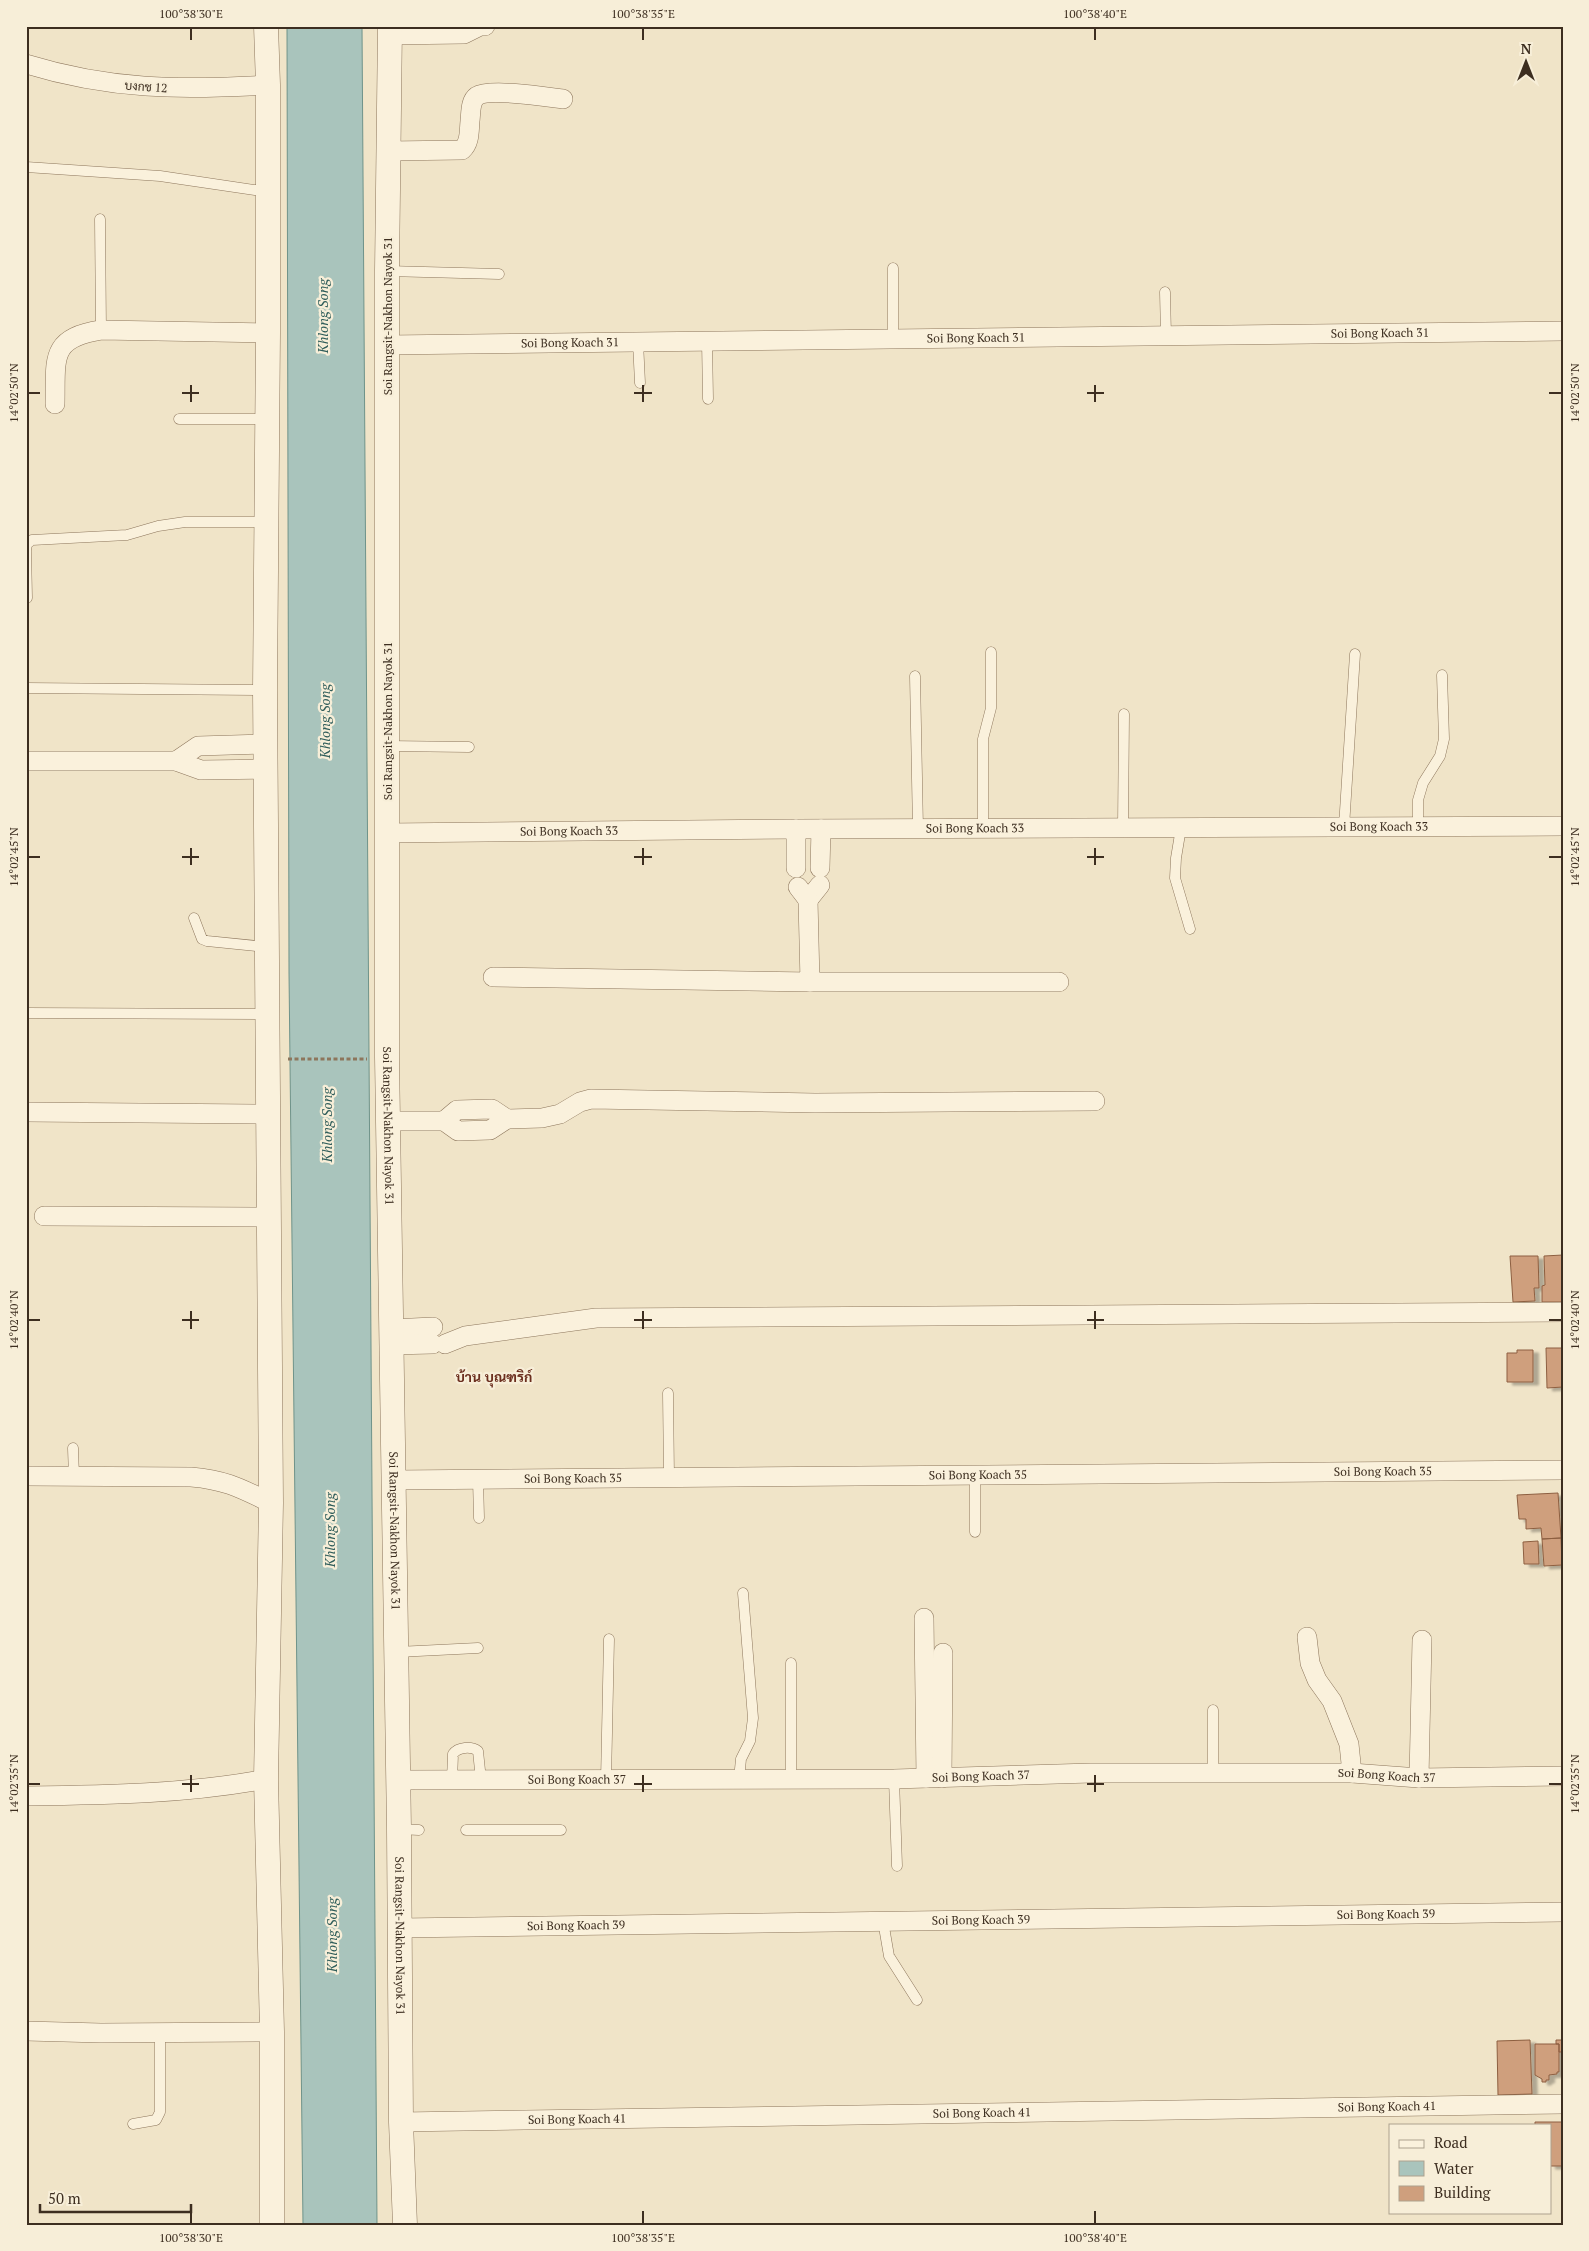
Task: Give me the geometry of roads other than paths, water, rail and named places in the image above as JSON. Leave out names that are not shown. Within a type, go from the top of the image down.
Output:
[{"type":"street","points":[[266,26],[268,85],[268,419],[265,744],[268,1014],[267,1218],[271,1503],[266,1779],[272,2032],[272,2225]]},
{"type":"street","points":[[390,31],[464,34],[480,26],[485,26]]},
{"type":"street","name":"Soi Rangsit-Nakhon Nayok 31","points":[[390,31],[387,270],[388,1121],[399,1780],[409,1830],[400,1928],[401,2122],[405,2225]]},
{"type":"street","name":"บงกช 12","points":[[26,64],[56,73],[159,89],[268,85]]},
{"type":"street","points":[[388,152],[462,150],[469,138],[472,102],[478,95],[491,93],[563,99]]},
{"type":"street","points":[[55,404],[59,349],[68,339],[82,333],[101,330],[268,333]]},
{"type":"street","name":"Soi Bong Koach 31","points":[[388,345],[1563,331]]},
{"type":"street","points":[[176,761],[198,746],[265,744]]},
{"type":"street","points":[[26,761],[176,761],[201,770],[266,769]]},
{"type":"street","name":"Soi Bong Koach 33","points":[[387,833],[796,829],[1563,826]]},
{"type":"street","points":[[796,829],[796,868]]},
{"type":"street","points":[[810,982],[803,894],[820,877],[821,829]]},
{"type":"street","points":[[493,977],[810,982],[1059,982]]},
{"type":"street","points":[[388,1121],[444,1121],[458,1131],[490,1130],[507,1119],[542,1118],[560,1114],[580,1102],[598,1098],[815,1103],[1095,1101]]},
{"type":"street","points":[[26,1112],[268,1114]]},
{"type":"street","points":[[44,1216],[267,1218]]},
{"type":"street","points":[[391,1337],[465,1336],[596,1318],[1563,1312]]},
{"type":"street","name":"Soi Bong Koach 35","points":[[394,1480],[1563,1470]]},
{"type":"street","points":[[26,1476],[191,1477],[210,1479],[227,1482],[271,1503]]},
{"type":"street","points":[[924,1618],[934,1778]]},
{"type":"street","points":[[1307,1637],[1310,1663],[1317,1680],[1332,1701],[1349,1744],[1352,1773]]},
{"type":"street","points":[[1419,1778],[1422,1640]]},
{"type":"street","points":[[934,1778],[943,1652]]},
{"type":"street","name":"Soi Bong Koach 37","points":[[399,1780],[894,1779],[1091,1773],[1352,1773],[1419,1778],[1563,1776]]},
{"type":"street","points":[[26,1796],[149,1794],[227,1786],[266,1779]]},
{"type":"street","name":"Soi Bong Koach 39","points":[[400,1928],[1563,1912]]},
{"type":"street","points":[[26,2031],[101,2033],[272,2032]]},
{"type":"street","name":"Soi Bong Koach 41","points":[[401,2122],[1563,2104]]},
{"type":"lane","points":[[26,166],[160,176],[268,192]]},
{"type":"lane","points":[[100,219],[101,330]]},
{"type":"lane","points":[[893,268],[893,339]]},
{"type":"lane","points":[[387,270],[499,274]]},
{"type":"lane","points":[[1165,292],[1166,336]]},
{"type":"lane","points":[[707,341],[708,399]]},
{"type":"lane","points":[[638,342],[640,383]]},
{"type":"lane","points":[[179,419],[268,419]]},
{"type":"lane","points":[[28,598],[26,550],[32,540],[127,536],[158,526],[185,522],[266,522]]},
{"type":"lane","points":[[982,828],[983,739],[991,708],[991,652]]},
{"type":"lane","points":[[1344,827],[1355,654]]},
{"type":"lane","points":[[1418,827],[1418,800],[1423,783],[1440,756],[1444,739],[1442,675]]},
{"type":"lane","points":[[915,676],[918,829]]},
{"type":"lane","points":[[26,688],[265,690]]},
{"type":"lane","points":[[1123,828],[1124,714]]},
{"type":"lane","points":[[388,746],[469,747]]},
{"type":"lane","points":[[1181,828],[1175,878],[1190,929]]},
{"type":"lane","points":[[194,918],[202,938],[207,941],[267,947]]},
{"type":"lane","points":[[26,1013],[268,1014]]},
{"type":"lane","points":[[668,1393],[669,1477]]},
{"type":"lane","points":[[73,1448],[74,1477]]},
{"type":"lane","points":[[975,1475],[975,1532]]},
{"type":"lane","points":[[478,1479],[479,1518]]},
{"type":"lane","points":[[739,1779],[740,1759],[750,1741],[753,1718],[743,1593]]},
{"type":"lane","points":[[606,1780],[609,1638]]},
{"type":"lane","points":[[397,1652],[478,1648]]},
{"type":"lane","points":[[791,1663],[791,1779]]},
{"type":"lane","points":[[1213,1710],[1213,1774]]},
{"type":"lane","points":[[452,1781],[453,1754],[462,1748],[478,1751],[481,1780]]},
{"type":"lane","points":[[894,1779],[896,1866]]},
{"type":"lane","points":[[466,1830],[561,1830]]},
{"type":"lane","points":[[882,1922],[889,1956],[917,2000]]},
{"type":"lane","points":[[133,2124],[156,2120],[160,2112],[160,2032]]},
{"type":"water","name":"Khlong Song","points":[[287,26],[362,26],[377,2225],[303,2225],[289,972]]},
{"type":"district","name":"บ้าน บุณฑริก์","points":[[494,1377]]}]
